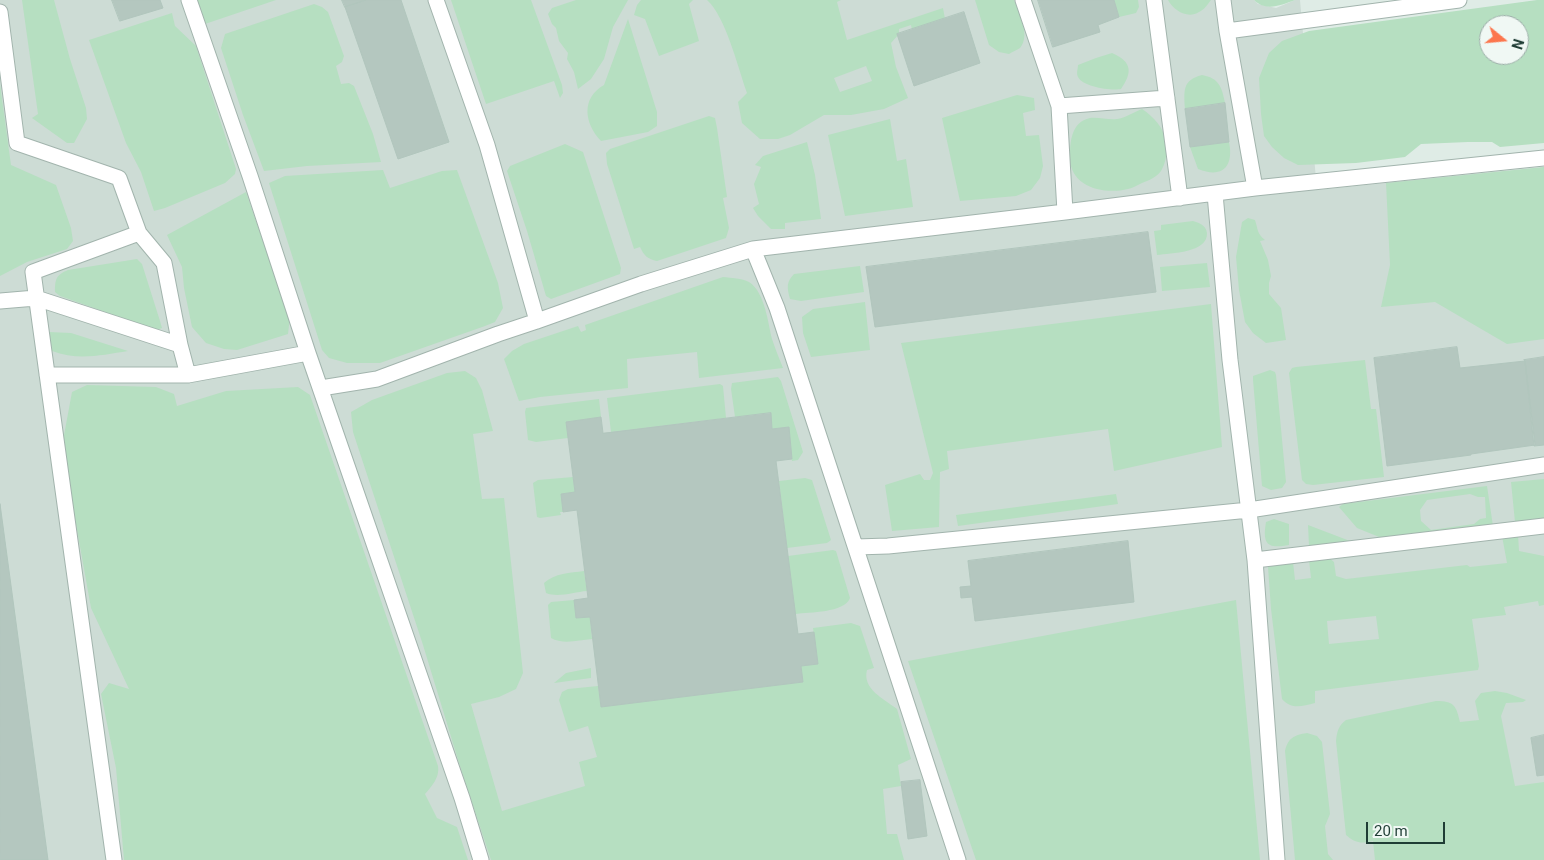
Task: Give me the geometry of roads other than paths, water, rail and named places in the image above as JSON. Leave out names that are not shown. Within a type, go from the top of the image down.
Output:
[{"type":"lane","points":[[189,0],[250,176],[308,353],[462,798],[481,860]]},
{"type":"lane","points":[[436,0],[487,145],[537,321]]},
{"type":"lane","points":[[1024,0],[1059,106],[1065,212]]},
{"type":"lane","points":[[1154,0],[1180,198]]},
{"type":"lane","points":[[1223,0],[1255,188]]},
{"type":"lane","points":[[1227,31],[1458,0]]},
{"type":"lane","points":[[0,12],[17,143],[119,178],[139,233],[164,263],[180,345],[188,375]]},
{"type":"lane","points":[[1059,106],[1167,98]]},
{"type":"lane","points":[[321,388],[376,378],[641,284],[753,249],[1255,188],[1544,158]]},
{"type":"lane","points":[[1215,194],[1230,360],[1255,560],[1276,860]]},
{"type":"lane","points":[[114,860],[33,272],[139,233]]},
{"type":"lane","points":[[753,249],[778,308],[958,860]]},
{"type":"lane","points":[[0,301],[36,298],[180,345]]},
{"type":"lane","points":[[47,375],[188,375],[308,353]]},
{"type":"lane","points":[[856,547],[888,546],[1249,510],[1544,465]]},
{"type":"lane","points":[[1255,560],[1544,526]]}]
